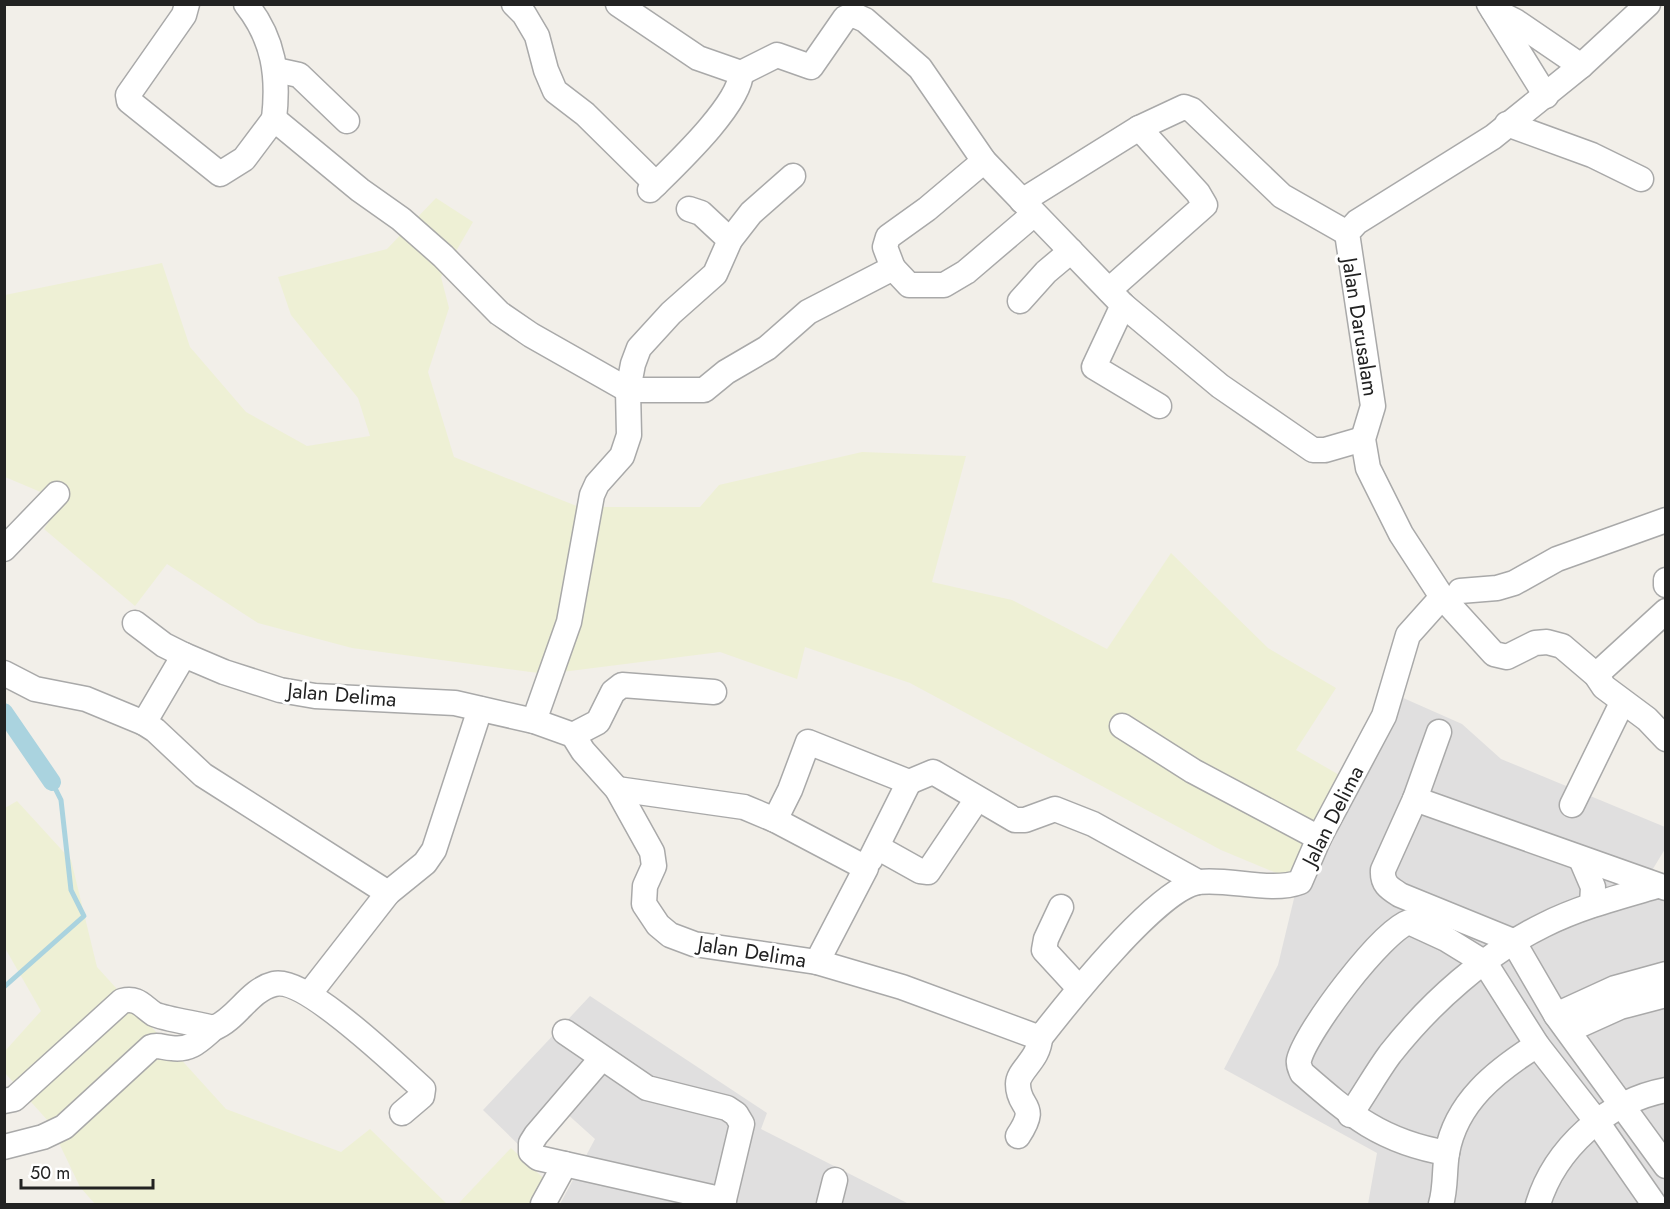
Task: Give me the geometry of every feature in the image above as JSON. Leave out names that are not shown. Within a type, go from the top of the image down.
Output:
[{"type":"street","points":[[187,4],[184,15],[128,95],[129,100],[220,174],[244,159],[274,119],[276,70],[268,46],[246,4]]},
{"type":"street","points":[[514,4],[524,14],[537,36],[546,70],[555,91],[585,114],[653,187],[693,146],[730,102],[741,83],[741,73]]},
{"type":"street","points":[[618,4],[698,58],[741,73],[777,55],[811,67],[845,18],[854,15],[874,27],[920,68],[984,161],[1116,297],[1220,386],[1313,450],[1325,450],[1363,439]]},
{"type":"street","name":"Jalan Darusalam","points":[[1648,4],[1546,96],[1447,167],[1357,222],[1347,233],[1372,406],[1363,439],[1368,468],[1384,504],[1494,654],[1507,657],[1535,643],[1554,643],[1596,675],[1604,687],[1622,703],[1647,719],[1665,739]]},
{"type":"street","points":[[1491,7],[1581,66]]},
{"type":"street","points":[[1491,7],[1504,33],[1546,96]]},
{"type":"street","points":[[276,70],[299,75],[347,121]]},
{"type":"street","points":[[984,161],[927,209],[888,237],[885,247],[893,268],[909,285],[944,285],[966,272],[1028,207],[1139,128],[1184,107],[1192,110],[1282,196],[1347,233]]},
{"type":"street","points":[[274,119],[360,190],[401,219],[443,256],[499,313],[531,335],[628,390],[704,390],[726,372],[767,348],[808,312],[893,268]]},
{"type":"street","points":[[1507,124],[1592,155],[1641,179]]},
{"type":"street","points":[[1139,128],[1198,194],[1204,205],[1116,297],[1094,367],[1159,406]]},
{"type":"street","points":[[534,721],[569,622],[592,495],[597,484],[622,456],[629,435],[628,390],[633,363],[639,348],[671,314],[715,274],[730,240],[751,213],[793,176]]},
{"type":"street","points":[[689,209],[701,213],[730,240]]},
{"type":"street","points":[[1020,301],[1046,272],[1071,251]]},
{"type":"street","points":[[4,549],[57,494]]},
{"type":"street","points":[[1451,594],[1497,588],[1514,583],[1557,559],[1665,520]]},
{"type":"street","points":[[1665,580],[1665,585]]},
{"type":"street","name":"Jalan Delima","points":[[135,623],[164,645],[184,655],[235,676],[280,690],[315,696],[455,704],[534,721],[573,735],[582,751],[617,789],[655,860],[643,895],[644,904],[658,925],[670,935],[694,944],[817,962],[902,987],[1040,1038],[1079,988],[1164,899],[1198,882],[1294,885],[1300,882],[1319,838],[1384,716],[1408,635],[1451,594]]},
{"type":"street","points":[[1596,675],[1665,611]]},
{"type":"street","points":[[144,723],[184,655]]},
{"type":"street","points":[[4,673],[35,689],[86,699],[144,723],[155,730],[203,775],[388,893]]},
{"type":"street","points":[[573,735],[598,722],[613,692],[622,685],[714,692]]},
{"type":"street","points":[[1572,805],[1622,703]]},
{"type":"street","points":[[310,993],[388,893],[425,863],[434,850],[480,709]]},
{"type":"street","points":[[1122,726],[1193,771],[1319,838]]},
{"type":"street","points":[[1439,732],[1415,799],[1383,870],[1382,879],[1388,888],[1514,941],[1563,1022],[1665,1166]]},
{"type":"street","points":[[775,820],[808,742],[909,782]]},
{"type":"street","points":[[817,962],[909,782],[933,772],[1015,820],[1026,820],[1055,809],[1093,824],[1198,882]]},
{"type":"street","points":[[617,789],[682,801],[744,807],[775,820],[866,868]]},
{"type":"street","points":[[877,847],[920,871],[928,872],[977,799]]},
{"type":"street","points":[[1415,799],[1661,887]]},
{"type":"street","points":[[1581,859],[1593,886],[1592,905]]},
{"type":"street","points":[[1350,1115],[1389,1055],[1415,1024],[1450,991],[1514,941],[1546,924],[1592,905],[1661,887]]},
{"type":"street","points":[[1061,907],[1046,939],[1044,950],[1079,988]]},
{"type":"street","points":[[1447,1153],[1419,1148],[1350,1115],[1302,1073],[1298,1063],[1301,1052],[1324,1014],[1391,932],[1409,922],[1446,939],[1485,963],[1537,1045],[1597,1122],[1645,1200]]},
{"type":"street","points":[[1563,1022],[1616,988],[1665,974]]},
{"type":"street","points":[[4,1147],[43,1137],[64,1127],[152,1047],[156,1045],[182,1050],[189,1048],[264,987],[276,983],[310,993],[423,1089],[422,1096],[402,1113]]},
{"type":"street","points":[[1563,1022],[1665,995]]},
{"type":"street","points":[[4,1101],[14,1099],[122,1001],[140,1001],[161,1017],[189,1020],[214,1028]]},
{"type":"street","points":[[565,1032],[601,1059],[647,1088],[727,1108],[736,1114],[742,1124],[724,1202],[538,1158],[531,1152],[531,1143],[601,1059]]},
{"type":"street","points":[[1018,1136],[1028,1121],[1029,1112],[1017,1086],[1019,1077],[1037,1055],[1040,1038]]},
{"type":"street","points":[[1441,1204],[1447,1153],[1454,1128],[1468,1104],[1504,1065],[1537,1045]]},
{"type":"street","points":[[1538,1204],[1556,1162],[1597,1122],[1624,1106],[1665,1090]]},
{"type":"street","points":[[543,1204],[565,1164]]},
{"type":"street","points":[[829,1204],[835,1180]]},
{"type":"shaded area","points":[[1392,693],[1462,724],[1501,759],[1665,827],[1665,849],[1645,882],[1665,882],[1665,1204],[1368,1204],[1377,1153],[1224,1069],[1278,965],[1297,886]]},
{"type":"shaded area","points":[[590,996],[767,1113],[761,1129],[909,1204],[560,1204],[595,1139],[565,1112],[525,1151],[483,1110]]},
{"type":"green space","points":[[436,198],[473,222],[441,277],[449,308],[428,372],[454,457],[579,507],[700,507],[719,485],[862,452],[966,456],[932,582],[1012,600],[1107,649],[1171,553],[1268,648],[1336,688],[1296,750],[1341,776],[1298,882],[1221,850],[910,683],[805,647],[797,679],[720,652],[546,674],[352,648],[258,623],[167,564],[135,606],[44,529],[62,501],[5,477],[5,295],[162,263],[190,347],[246,412],[307,446],[370,436],[358,398],[291,315],[278,277],[387,249]]},
{"type":"green space","points":[[17,801],[71,860],[97,967],[226,1109],[341,1152],[370,1129],[447,1204],[95,1204],[80,1187],[49,1122],[5,1073],[5,1051],[41,1011],[5,948],[5,808]]},
{"type":"green space","points":[[511,1148],[552,1186],[535,1204],[458,1204]]},
{"type":"waterway","points":[[4,712],[52,782]]},
{"type":"waterway","points":[[4,987],[84,916],[71,890],[61,800],[52,782]]}]
